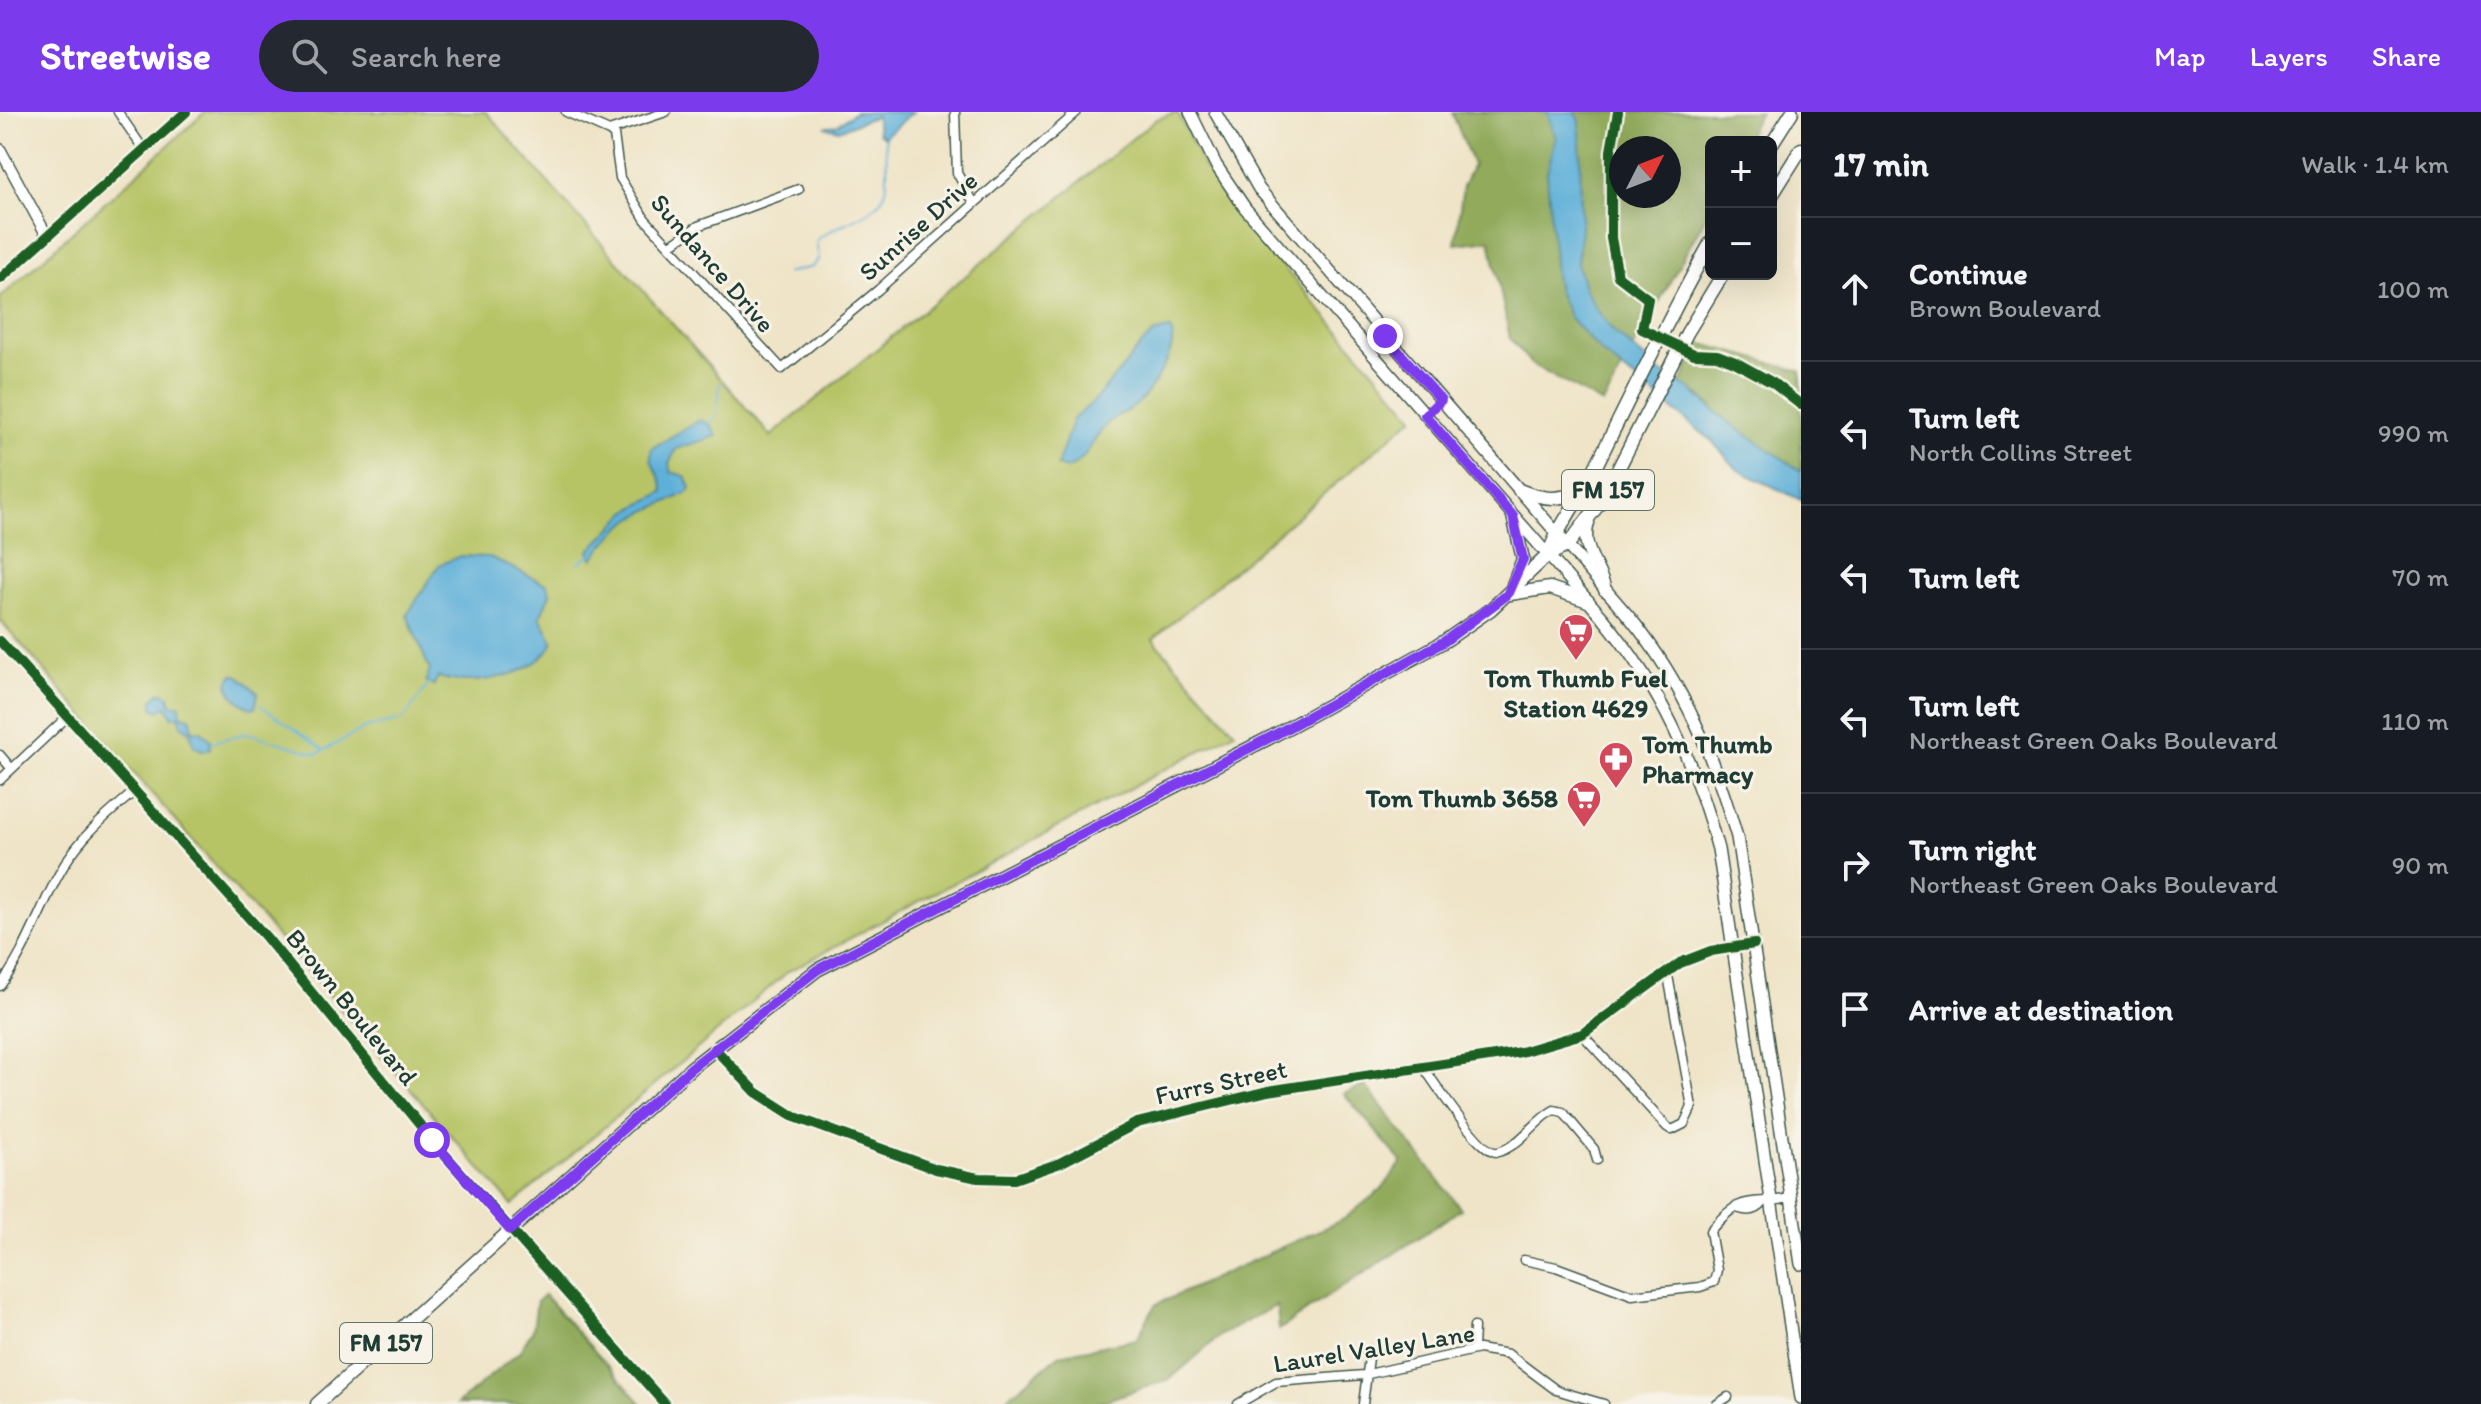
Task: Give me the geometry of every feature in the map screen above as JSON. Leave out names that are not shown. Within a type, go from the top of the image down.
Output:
[{"type":"main road","points":[[1190,112],[1216,165],[1245,208],[1588,601],[1636,660],[1674,724],[1710,817],[1733,947],[1767,1202],[1801,1398]]},
{"type":"main road","points":[[1215,112],[1259,189],[1651,643],[1693,716],[1721,783],[1737,837],[1801,1264]]},
{"type":"main road","points":[[1777,136],[1792,112]]},
{"type":"main road","points":[[1777,187],[1801,149]]},
{"type":"main road","name":"FM 157","points":[[1548,555],[1556,533],[1585,489],[1666,322],[1705,253]]},
{"type":"main road","name":"FM 157","points":[[317,1404],[715,1049],[817,970],[1271,737],[1445,641],[1507,595],[1548,555],[1567,546],[1607,491],[1687,333],[1719,280]]},
{"type":"main road","points":[[1425,415],[1441,400]]},
{"type":"main road","points":[[1519,490],[1543,499],[1569,497],[1585,489]]},
{"type":"main road","points":[[1507,595],[1523,559],[1513,516]]},
{"type":"main road","points":[[1590,516],[1587,551],[1599,567],[1605,590]]},
{"type":"main road","points":[[1507,595],[1541,588],[1563,590],[1588,601]]},
{"type":"main road","points":[[1674,724],[1693,716]]},
{"type":"street","points":[[118,112],[144,150]]},
{"type":"street","points":[[0,279],[186,112]]},
{"type":"street","points":[[566,112],[609,131],[666,112]]},
{"type":"street","points":[[955,112],[957,173],[974,203]]},
{"type":"street","name":"Sunrise Drive","points":[[784,368],[1077,112]]},
{"type":"street","name":"Sundance Drive","points":[[609,131],[614,135],[624,187],[645,219],[777,367],[784,368]]},
{"type":"street","points":[[0,149],[47,236]]},
{"type":"street","points":[[670,245],[698,226],[799,189]]},
{"type":"street","name":"Brown Boulevard","points":[[0,641],[266,937],[510,1230],[665,1404]]},
{"type":"street","points":[[0,780],[68,716]]},
{"type":"street","points":[[0,755],[11,768]]},
{"type":"street","points":[[0,986],[24,951],[62,867],[89,831],[135,791]]},
{"type":"street","name":"Furrs Street","points":[[715,1049],[756,1092],[795,1117],[936,1169],[992,1179],[1026,1177],[1137,1123],[1268,1091],[1521,1052],[1582,1034],[1667,970],[1711,951],[1754,944]]},
{"type":"street","points":[[1582,1034],[1667,1127],[1672,1130],[1684,1124],[1692,1111],[1667,970]]},
{"type":"street","points":[[1424,1068],[1465,1125],[1490,1151],[1498,1152],[1510,1145],[1554,1110],[1563,1112],[1594,1149],[1597,1160]]},
{"type":"street","points":[[1524,1260],[1556,1267],[1632,1295],[1700,1287],[1714,1282],[1717,1270],[1710,1231],[1740,1202],[1756,1198],[1767,1202],[1791,1198]]},
{"type":"street","points":[[1473,1349],[1474,1327]]},
{"type":"street","name":"Laurel Valley Lane","points":[[1238,1404],[1276,1382],[1364,1375],[1473,1349],[1497,1349],[1556,1390],[1604,1404]]},
{"type":"street","points":[[1363,1404],[1364,1375],[1370,1350]]},
{"type":"street","points":[[1717,1404],[1728,1397]]},
{"type":"green space","points":[[205,112],[486,112],[771,436],[1155,120],[1177,112],[1205,168],[1239,216],[1414,417],[1153,639],[1235,732],[789,971],[512,1205],[0,620],[0,298]]},
{"type":"green space","points":[[1452,112],[1760,112],[1747,136],[1705,136],[1705,218],[1603,404],[1531,364],[1510,338],[1490,240],[1455,244],[1463,186],[1473,165]]},
{"type":"green space","points":[[1699,343],[1801,371],[1801,471],[1727,421],[1698,394],[1680,386]]},
{"type":"green space","points":[[1365,1085],[1461,1209],[1279,1330],[1277,1305],[1221,1335],[1170,1379],[1094,1404],[1000,1404],[1059,1355],[1137,1339],[1155,1305],[1344,1219],[1383,1188],[1402,1162],[1344,1094]]},
{"type":"green space","points":[[544,1295],[642,1404],[457,1404],[519,1352],[533,1330],[537,1301]]},
{"type":"water","points":[[855,112],[913,112],[884,137],[878,133],[876,116],[839,130],[825,127],[837,125]]},
{"type":"water","points":[[1547,112],[1575,112],[1580,120],[1581,227],[1577,264],[1585,290],[1596,308],[1613,331],[1663,374],[1690,389],[1727,421],[1801,471],[1801,500],[1738,470],[1711,440],[1602,353],[1570,318],[1558,291],[1555,274],[1547,172],[1556,137]]},
{"type":"water","points":[[1169,329],[1172,346],[1163,368],[1142,399],[1109,422],[1074,465],[1067,469],[1057,466],[1073,419],[1094,401],[1144,342],[1156,332]]},
{"type":"water","points":[[700,420],[710,424],[717,436],[676,449],[669,464],[671,472],[685,476],[691,487],[689,492],[636,516],[616,532],[593,559],[589,551],[628,511],[663,492],[651,460],[652,448]]},
{"type":"water","points":[[460,556],[490,557],[548,585],[550,594],[540,617],[553,641],[546,653],[519,671],[485,680],[438,677],[433,686],[426,681],[430,670],[407,615],[439,565]]},
{"type":"water","points":[[232,675],[238,675],[258,693],[255,708],[246,706],[234,696],[228,683]]},
{"type":"water","points":[[160,692],[169,696],[171,705],[180,705],[181,714],[191,718],[192,730],[201,731],[211,740],[210,749],[204,751],[194,746],[190,731],[181,725],[180,716],[172,717],[167,706],[159,711],[153,708],[153,700]]},
{"type":"waterway","points":[[786,273],[812,267],[819,259],[816,241],[866,213],[882,198],[887,176],[885,137]]},
{"type":"waterway","points":[[707,425],[717,416],[720,383]]},
{"type":"waterway","points":[[579,563],[591,554]]},
{"type":"waterway","points":[[213,742],[247,733],[317,754],[366,728],[403,720],[430,682]]},
{"type":"waterway","points":[[260,705],[324,750]]},
{"type":"cycle path","points":[[0,279],[186,112]]},
{"type":"cycle path","points":[[1618,112],[1611,151],[1611,238],[1618,276],[1648,299],[1642,329],[1694,354],[1717,355],[1735,362],[1773,383],[1801,405]]},
{"type":"cycle path","points":[[0,641],[266,937],[438,1147],[665,1404]]},
{"type":"cycle path","points":[[715,1049],[756,1092],[795,1117],[936,1169],[978,1178],[1014,1179],[1060,1163],[1137,1123],[1268,1091],[1521,1052],[1582,1034],[1680,963],[1711,951],[1754,944]]},
{"type":"place","name":"Tom Thumb Fuel Station 4629","points":[[1576,662]]},
{"type":"place","name":"Tom Thumb Pharmacy","points":[[1616,790]]},
{"type":"place","name":"Tom Thumb 3658","points":[[1584,829]]},
{"type":"route","points":[[432,1140],[510,1230],[691,1068],[817,970],[1271,737],[1445,641],[1491,609],[1507,595],[1523,559],[1513,516],[1425,415],[1441,400],[1385,336]]}]
